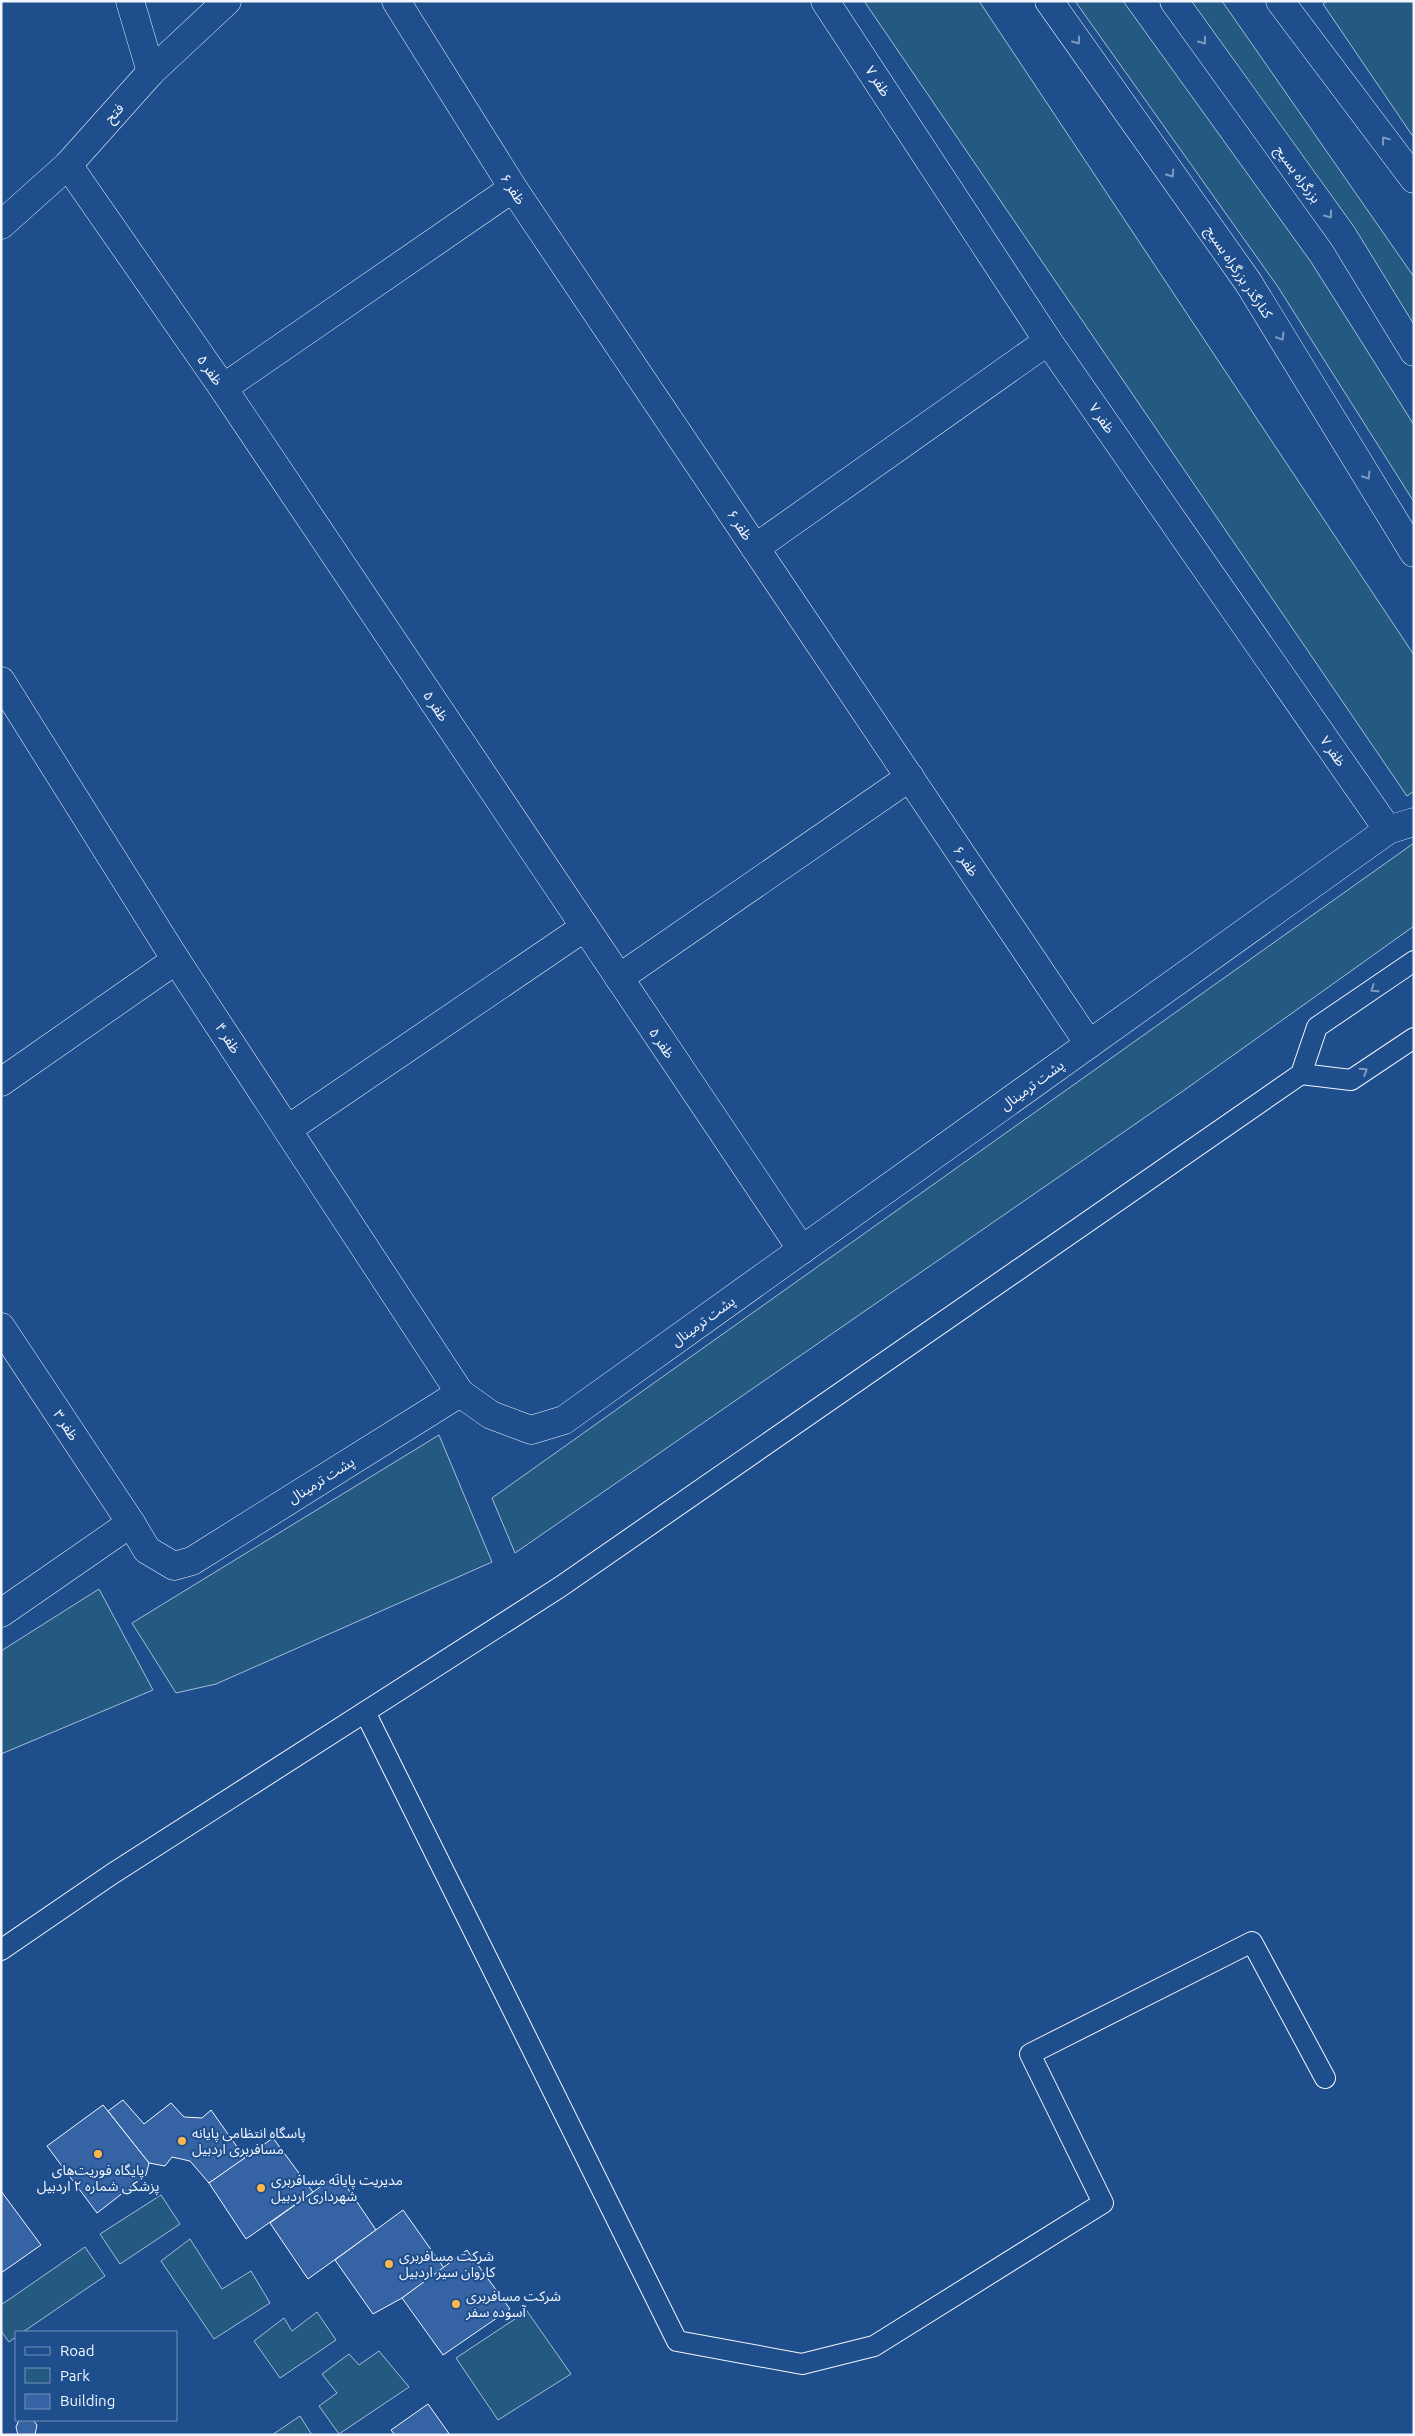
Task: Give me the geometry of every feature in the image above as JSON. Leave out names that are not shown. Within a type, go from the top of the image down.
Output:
[{"type":"main road","points":[[130,1],[151,72]]},
{"type":"main road","name":"فتح","points":[[1,225],[68,165],[151,72],[228,1]]},
{"type":"main road","name":"ظفر ۶","points":[[396,1],[513,188],[1089,1044]]},
{"type":"main road","name":"ظفر ۷","points":[[825,1],[1048,341],[1388,830]]},
{"type":"main road","name":"کنارگذر بزرگراه بسیج","points":[[1049,1],[1248,282],[1414,553]]},
{"type":"main road","name":"بزرگراه بسیج","points":[[1174,1],[1344,236],[1414,352]]},
{"type":"main road","points":[[1280,1],[1414,179]]},
{"type":"main road","name":"ظفر ۵","points":[[68,165],[223,388],[802,1250]]},
{"type":"main road","points":[[223,388],[513,188]]},
{"type":"main road","points":[[755,548],[1048,341]]},
{"type":"main road","name":"ظفر ۴","points":[[1,681],[176,960],[460,1393]]},
{"type":"main road","points":[[619,978],[910,777]]},
{"type":"main road","name":"پشت ترمینال","points":[[131,1523],[147,1550],[174,1566],[192,1561],[460,1393],[491,1415],[531,1430],[564,1420],[1388,830],[1414,822]]},
{"type":"main road","points":[[288,1129],[585,927]]},
{"type":"main road","points":[[1,1082],[176,960]]},
{"type":"main road","name":"ظفر ۳","points":[[1,1327],[131,1523]]},
{"type":"main road","points":[[1,1613],[131,1523]]},
{"type":"lane","points":[[1,1950],[112,1874],[560,1587],[1301,1074],[1316,1027],[1414,961]]},
{"type":"lane","points":[[1301,1074],[1351,1080],[1414,1038]]},
{"type":"lane","points":[[365,1712],[677,2341],[802,2364],[874,2346],[1103,2203],[1030,2054],[1252,1942],[1325,2078]]},
{"type":"green space","points":[[864,1],[979,1],[1414,655],[1414,791],[1407,796]]},
{"type":"green space","points":[[1075,1],[1123,1],[1311,262],[1414,425],[1414,502],[1278,287]]},
{"type":"green space","points":[[1189,1],[1222,1],[1414,277],[1414,326]]},
{"type":"green space","points":[[1328,1],[1414,1],[1414,138],[1323,4]]},
{"type":"green space","points":[[1414,843],[1414,926],[1183,1091],[515,1553],[492,1498]]},
{"type":"green space","points":[[439,1435],[492,1562],[216,1684],[176,1693],[132,1623]]},
{"type":"green space","points":[[99,1589],[153,1690],[1,1754],[1,1651]]},
{"type":"green space","points":[[161,2195],[180,2224],[120,2264],[100,2234]]},
{"type":"green space","points":[[190,2239],[222,2289],[251,2271],[270,2303],[214,2339],[161,2261]]},
{"type":"green space","points":[[85,2247],[105,2276],[24,2331],[15,2331],[15,2338],[9,2342],[1,2331],[1,2305]]},
{"type":"green space","points":[[527,2311],[571,2374],[498,2420],[456,2358]]},
{"type":"green space","points":[[317,2312],[336,2340],[280,2378],[254,2341],[284,2318],[292,2331]]},
{"type":"green space","points":[[379,2351],[409,2387],[339,2434],[319,2406],[337,2393],[322,2374],[349,2354],[359,2365]]},
{"type":"green space","points":[[300,2416],[312,2435],[272,2435]]},
{"type":"building","name":"پاسگاه انتظامی پایانه مسافربری اردبیل","points":[[123,2100],[144,2124],[171,2103],[184,2117],[202,2118],[211,2110],[245,2158],[209,2183],[190,2161],[172,2157],[165,2166],[149,2163],[108,2111]]},
{"type":"building","name":"پایگاه فوریت‌های پزشکی شماره ۲ اردبیل","points":[[103,2105],[149,2163],[146,2175],[97,2213],[47,2146]]},
{"type":"building","name":"مدیریت پایانه مسافربری شهرداری اردبیل","points":[[273,2138],[313,2192],[246,2239],[209,2183]]},
{"type":"building","points":[[338,2174],[376,2230],[308,2279],[270,2223]]},
{"type":"building","points":[[1,2191],[41,2245],[1,2273]]},
{"type":"building","name":"شرکت مسافربری کاروان سیر اردبیل","points":[[403,2210],[444,2268],[402,2298],[373,2314],[335,2260]]},
{"type":"building","name":"شرکت مسافربری آسوده سفر","points":[[467,2250],[510,2309],[443,2355],[402,2298]]},
{"type":"building","points":[[428,2404],[450,2435],[395,2435],[391,2430]]},
{"type":"building","points":[[19,2421],[34,2421],[37,2425],[35,2435],[18,2435],[16,2427]]},
{"type":"place","name":"پاسگاه انتظامی پایانه مسافربری اردبیل","points":[[182,2141]]},
{"type":"place","name":"پایگاه فوریت‌های پزشکی شماره ۲ اردبیل","points":[[98,2154]]},
{"type":"place","name":"مدیریت پایانه مسافربری شهرداری اردبیل","points":[[261,2188]]},
{"type":"place","name":"شرکت مسافربری کاروان سیر اردبیل","points":[[389,2264]]},
{"type":"place","name":"شرکت مسافربری آسوده سفر","points":[[456,2304]]}]
